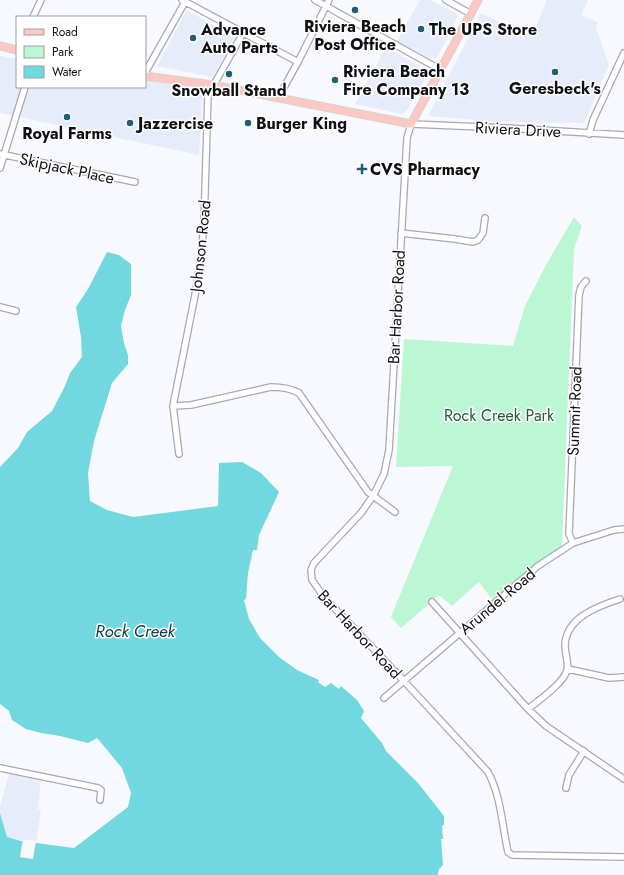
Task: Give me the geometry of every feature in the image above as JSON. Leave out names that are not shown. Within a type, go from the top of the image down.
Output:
[{"type":"main road","points":[[146,75],[213,85],[411,124],[478,0]]},
{"type":"main road","points":[[0,46],[16,50]]},
{"type":"street","points":[[33,16],[40,0]]},
{"type":"street","points":[[146,73],[184,0],[298,62]]},
{"type":"street","points":[[315,0],[328,3],[441,70]]},
{"type":"street","points":[[446,0],[471,14]]},
{"type":"street","points":[[278,98],[328,3]]},
{"type":"street","name":"Johnson Road","points":[[179,454],[173,406],[196,290],[201,256],[204,223],[208,95],[243,33]]},
{"type":"street","points":[[589,134],[593,120],[624,53]]},
{"type":"street","points":[[0,168],[2,154],[25,88]]},
{"type":"street","name":"Riviera Drive","points":[[411,124],[624,135]]},
{"type":"street","name":"Bar Harbor Road","points":[[411,124],[407,138],[389,450],[384,474],[374,496],[361,513],[314,563],[311,570],[312,580],[324,597],[488,772],[498,800],[508,852],[512,855],[624,857]]},
{"type":"street","name":"Skipjack Place","points":[[2,154],[135,182]]},
{"type":"street","points":[[401,232],[473,242],[478,240],[483,233],[485,218]]},
{"type":"street","name":"Summit Road","points":[[573,543],[569,534],[579,295],[581,287],[586,281]]},
{"type":"street","points":[[0,307],[16,311]]},
{"type":"street","points":[[173,406],[191,404],[271,387],[282,387],[300,393],[368,492],[395,512]]},
{"type":"street","name":"Arundel Road","points":[[384,698],[538,566],[573,543],[614,530],[624,529]]},
{"type":"street","points":[[528,709],[565,676],[568,669],[565,645],[569,629],[583,615],[593,609],[620,599]]},
{"type":"street","points":[[432,602],[528,709],[546,726],[624,779]]},
{"type":"street","points":[[568,669],[609,678],[624,677]]},
{"type":"street","points":[[566,788],[569,775],[584,751]]},
{"type":"street","points":[[0,768],[98,788],[101,790],[100,800]]},
{"type":"shaded area","points":[[420,0],[430,0],[457,14],[458,16],[436,58],[430,58],[397,41]]},
{"type":"shaded area","points":[[547,0],[588,0],[581,15],[598,22],[596,27],[609,65],[584,123],[503,122],[428,116],[481,13],[499,22],[535,29]]},
{"type":"shaded area","points":[[187,10],[235,38],[212,77],[157,66]]},
{"type":"shaded area","points":[[386,47],[428,71],[408,109],[402,114],[355,104]]},
{"type":"shaded area","points":[[0,56],[16,59],[16,88],[146,88],[146,80],[199,90],[203,93],[199,155],[0,113]]},
{"type":"shaded area","points":[[9,773],[41,780],[38,809],[41,810],[36,843],[6,837],[0,807]]},
{"type":"green space","name":"Rock Creek Park","points":[[574,217],[582,226],[574,249],[562,545],[494,602],[479,582],[452,606],[439,595],[401,628],[391,617],[453,466],[396,467],[404,339],[513,346],[525,306],[546,265]]},
{"type":"water","name":"Rock Creek","points":[[107,252],[119,255],[131,264],[131,295],[121,326],[128,355],[128,364],[112,383],[94,441],[88,473],[90,501],[107,510],[133,517],[218,506],[219,463],[242,462],[261,473],[279,492],[259,535],[257,550],[253,550],[248,573],[246,599],[244,600],[249,619],[260,638],[279,657],[297,670],[319,680],[318,682],[325,687],[331,683],[339,689],[341,686],[357,700],[364,711],[361,718],[382,743],[386,751],[418,783],[444,816],[444,825],[442,826],[443,839],[441,839],[443,865],[439,869],[438,875],[0,875],[0,813],[7,837],[21,841],[74,848],[128,807],[131,793],[122,768],[97,738],[88,743],[26,729],[12,720],[9,711],[0,704],[0,467],[18,448],[27,432],[52,411],[70,373],[82,357],[81,337],[76,307],[88,289]]},
{"type":"pier","points":[[23,839],[36,841],[33,859],[20,857]]},
{"type":"place","name":"Riviera Beach Post Office","points":[[355,10]]},
{"type":"place","name":"The UPS Store","points":[[421,29]]},
{"type":"place","name":"Advance Auto Parts","points":[[193,38]]},
{"type":"place","name":"Geresbeck's","points":[[555,72]]},
{"type":"place","name":"Snowball Stand","points":[[229,74]]},
{"type":"place","name":"Riviera Beach Fire Company 13","points":[[335,80]]},
{"type":"place","name":"Royal Farms","points":[[67,117]]},
{"type":"place","name":"Jazzercise","points":[[130,123]]},
{"type":"place","name":"Burger King","points":[[248,123]]},
{"type":"place","name":"CVS Pharmacy","points":[[362,169]]}]
